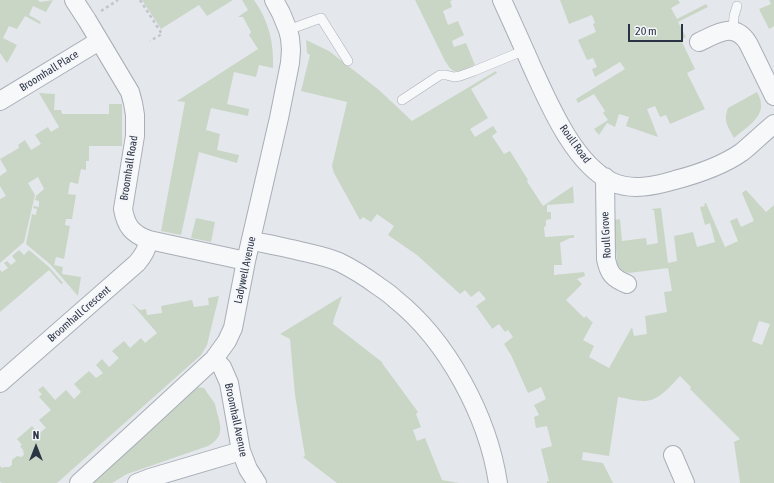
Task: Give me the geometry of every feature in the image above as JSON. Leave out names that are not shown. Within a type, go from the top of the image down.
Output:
[{"type":"street","name":"Broomhall Road","points":[[74,0],[130,92],[133,103],[135,115],[135,136],[123,209],[124,218],[127,224],[137,235],[149,240],[246,261]]},
{"type":"street","name":"Ladywell Avenue","points":[[79,483],[214,359],[233,328],[246,261],[289,69],[291,50],[290,38],[281,13],[274,0]]},
{"type":"street","name":"Roull Road","points":[[502,0],[557,119],[575,148],[588,164],[613,182],[620,185],[636,187],[658,185],[694,175],[718,165],[741,152],[774,124]]},
{"type":"street","points":[[699,42],[726,30],[738,32],[744,37],[774,96]]},
{"type":"street","name":"Broomhall Place","points":[[0,101],[98,41]]},
{"type":"street","name":"Roull Grove","points":[[605,177],[606,259],[608,268],[612,275],[619,281],[627,284]]},
{"type":"street","name":"Broomhall Crescent","points":[[0,382],[137,263],[146,251],[149,240]]},
{"type":"street","points":[[251,241],[324,256],[362,275],[396,299],[429,334],[455,368],[475,406],[486,434],[498,483]]},
{"type":"street","name":"Broomhall Avenue","points":[[214,359],[222,367],[229,383],[241,451],[248,469],[257,483]]},
{"type":"street","points":[[137,483],[241,451]]},
{"type":"street","points":[[673,455],[685,483]]},
{"type":"lane","points":[[733,30],[734,16],[737,6]]},
{"type":"lane","points":[[288,30],[321,18],[348,61]]},
{"type":"lane","points":[[402,100],[440,75],[460,76],[525,50]]},
{"type":"path","points":[[140,0],[162,34],[150,41]]},
{"type":"green space","points":[[0,0],[38,0],[40,2],[53,0],[46,12],[33,6],[29,15],[41,22],[40,24],[25,16],[17,29],[9,26],[3,38],[17,45],[7,63],[0,53]]},
{"type":"green space","points":[[142,0],[233,0],[207,16],[199,5],[161,29]]},
{"type":"green space","points":[[242,0],[254,0],[267,24],[273,50],[273,68],[259,65],[256,77],[234,72],[227,104],[249,109],[248,116],[211,108],[206,130],[220,134],[217,150],[239,155],[237,163],[199,152],[181,235],[161,231],[185,102],[177,101],[258,49],[249,35],[251,32],[243,17],[238,17],[248,10]]},
{"type":"green space","points":[[415,0],[453,0],[450,1],[452,7],[443,11],[448,25],[458,21],[464,35],[452,41],[454,47],[466,43],[475,65],[459,71],[453,71],[450,68],[445,61]]},
{"type":"green space","points":[[560,0],[678,0],[680,3],[671,8],[677,19],[706,4],[708,7],[678,22],[686,37],[681,40],[695,69],[687,73],[705,109],[670,124],[666,115],[660,117],[655,106],[647,109],[658,137],[626,126],[629,117],[619,114],[615,127],[607,123],[599,135],[594,129],[608,120],[603,113],[605,111],[594,94],[578,103],[576,99],[625,69],[620,62],[595,77],[592,69],[597,67],[593,58],[587,60],[578,40],[596,32],[592,15],[569,24]]},
{"type":"green space","points":[[769,0],[774,0],[774,26],[769,29],[759,9],[771,4]]},
{"type":"green space","points":[[306,40],[329,51],[379,90],[412,121],[496,71],[497,73],[471,89],[488,118],[470,129],[475,137],[493,126],[497,132],[492,136],[504,154],[510,151],[543,206],[573,186],[574,203],[547,205],[547,212],[551,212],[551,219],[546,220],[546,226],[544,227],[545,237],[574,235],[574,238],[570,238],[560,243],[562,265],[554,265],[554,275],[584,272],[585,276],[577,279],[582,284],[566,300],[584,318],[586,316],[593,322],[583,340],[594,346],[589,357],[609,368],[632,327],[634,336],[647,334],[645,316],[667,312],[664,292],[672,291],[668,268],[629,273],[618,267],[614,220],[620,219],[622,241],[646,238],[647,245],[658,243],[654,210],[652,209],[661,208],[668,263],[677,261],[674,236],[693,232],[697,247],[715,242],[710,223],[705,225],[700,207],[705,206],[704,204],[706,203],[725,247],[738,241],[730,221],[737,218],[741,227],[754,221],[742,193],[746,190],[766,212],[774,205],[774,483],[740,483],[734,442],[740,439],[690,389],[691,387],[680,376],[664,393],[649,401],[637,401],[618,397],[609,456],[583,452],[582,460],[603,463],[613,483],[547,483],[547,481],[549,481],[541,449],[552,446],[547,426],[536,428],[534,417],[539,415],[534,405],[546,399],[541,387],[528,393],[511,355],[504,344],[513,337],[508,330],[505,332],[499,324],[492,329],[476,306],[486,299],[479,291],[471,297],[465,290],[460,294],[417,255],[388,235],[394,226],[377,214],[371,222],[363,217],[360,220],[334,173],[332,166],[347,102],[301,91],[310,55],[307,53]],"holes":[[[759,321],[770,324],[762,345],[752,341]]]},
{"type":"green space","points":[[757,92],[761,102],[759,114],[752,123],[734,138],[726,120],[728,108]]},
{"type":"green space","points":[[39,93],[55,94],[54,110],[61,110],[62,114],[109,114],[109,104],[122,104],[122,146],[89,146],[89,161],[86,161],[86,170],[81,169],[78,184],[70,182],[68,194],[76,195],[72,219],[66,219],[65,225],[70,226],[64,259],[56,257],[54,265],[63,267],[62,274],[81,277],[78,296],[51,265],[26,244],[32,214],[36,215],[37,209],[33,208],[34,206],[39,207],[39,201],[35,200],[36,196],[44,189],[38,177],[28,183],[35,195],[24,242],[0,263],[0,199],[6,196],[0,186],[0,176],[7,171],[0,159],[19,148],[18,145],[25,140],[31,150],[41,144],[35,135],[48,127],[51,132],[59,127]]},
{"type":"green space","points":[[196,218],[215,222],[211,242],[191,238]]},
{"type":"green space","points":[[19,250],[24,255],[29,250],[49,267],[63,283],[61,284],[49,270],[0,312],[0,270],[2,272],[8,268],[4,263],[7,261],[11,265],[16,261],[12,256]]},
{"type":"green space","points":[[219,296],[207,345],[201,355],[57,483],[0,482],[0,466],[2,468],[9,467],[12,465],[12,460],[17,456],[21,457],[24,455],[20,446],[22,445],[17,439],[32,426],[38,434],[46,428],[39,420],[51,410],[39,397],[42,394],[38,390],[43,386],[55,400],[66,390],[74,399],[81,392],[74,384],[89,371],[96,378],[103,373],[96,365],[102,359],[109,367],[119,358],[112,351],[124,341],[130,348],[141,338],[145,343],[157,333],[132,304],[140,310],[146,309],[147,315],[162,313],[161,306],[192,300],[194,307],[209,305],[208,298]]},
{"type":"green space","points":[[342,296],[333,324],[382,362],[418,412],[416,414],[421,427],[413,430],[417,441],[425,438],[442,480],[459,483],[337,483],[303,457],[305,456],[295,395],[290,339],[280,334]]},
{"type":"green space","points":[[195,387],[204,388],[215,404],[220,433],[213,443],[127,474],[112,483],[91,483]]}]
